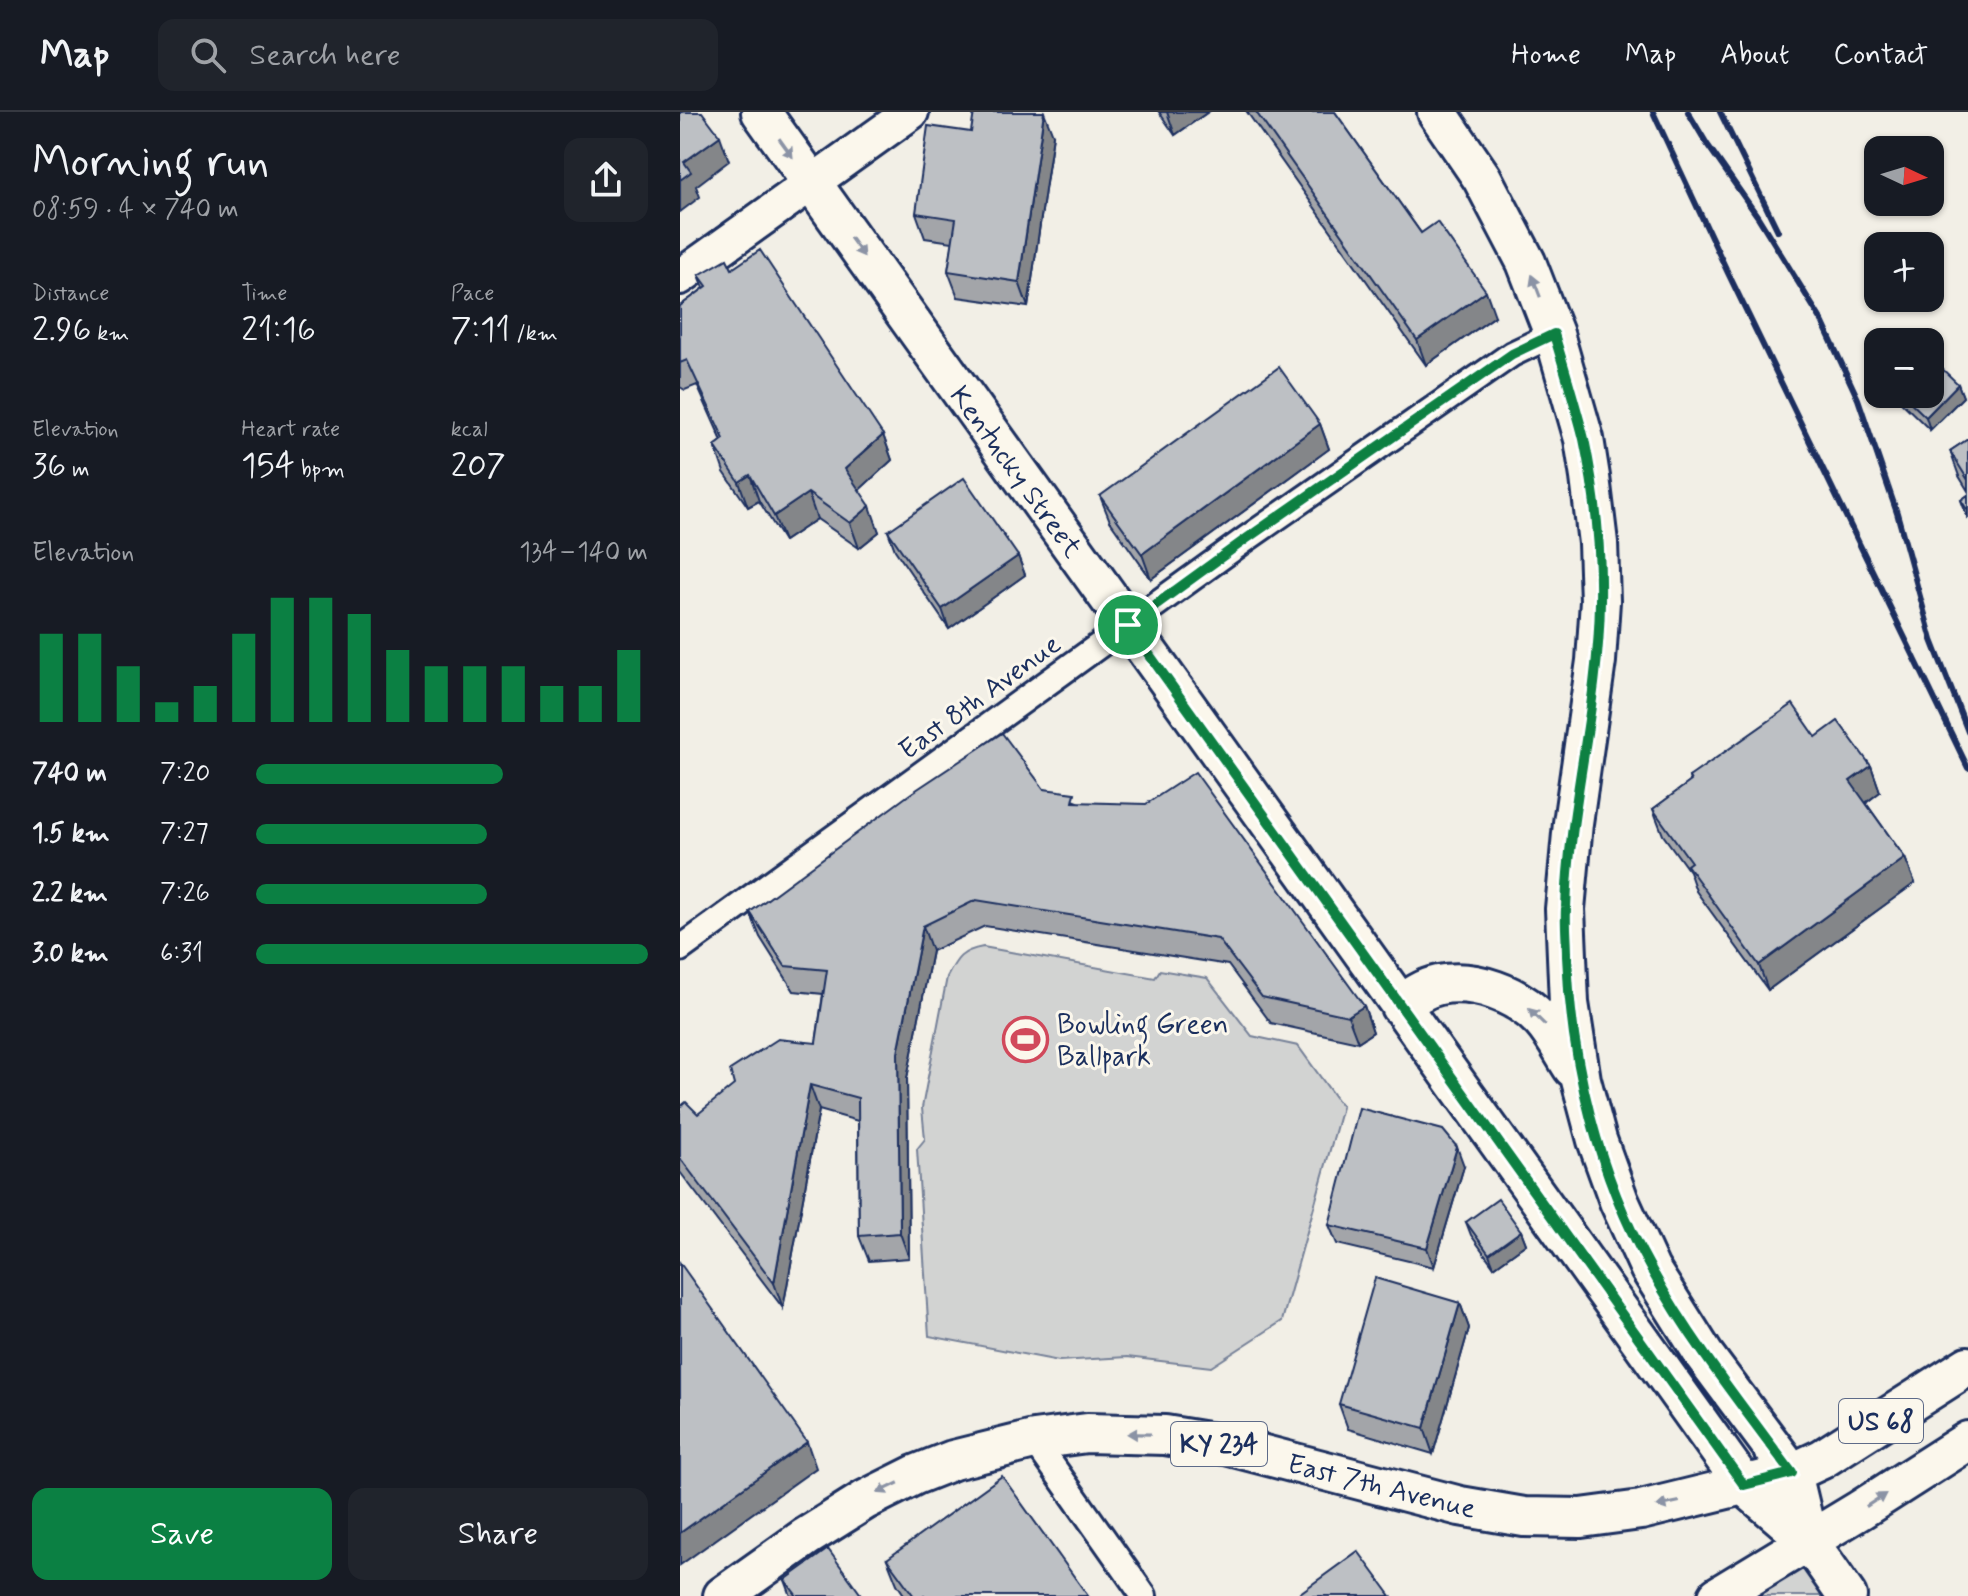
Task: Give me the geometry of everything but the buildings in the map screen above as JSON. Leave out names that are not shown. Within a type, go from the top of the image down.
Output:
[{"type":"main road","name":"Kentucky Street","points":[[761,112],[1744,1485],[1808,1540],[1847,1596]]},
{"type":"main road","points":[[1437,112],[1482,178],[1526,262],[1554,334],[1586,451],[1598,543],[1600,586],[1596,661],[1573,823],[1565,909],[1569,1003],[1581,1080],[1614,1189],[1650,1269],[1704,1355],[1792,1473],[1808,1540],[1718,1596]]},
{"type":"main road","points":[[1400,1006],[1418,992],[1450,984],[1469,985],[1504,994],[1525,1005],[1543,1022],[1581,1080]]},
{"type":"main road","name":"US 68","points":[[1792,1473],[1822,1459],[1968,1366]]},
{"type":"main road","name":"East 7th Avenue","points":[[723,1596],[806,1537],[865,1500],[915,1475],[953,1460],[1034,1440],[1087,1433],[1165,1435],[1226,1445],[1460,1506],[1524,1517],[1581,1518],[1641,1510],[1792,1473]]},
{"type":"main road","name":"US 68","points":[[1808,1540],[1968,1441]]},
{"type":"street","points":[[680,277],[911,112]]},
{"type":"street","name":"East 8th Avenue","points":[[680,949],[1246,539],[1512,354],[1554,334]]},
{"type":"street","points":[[1034,1440],[1144,1596]]},
{"type":"shaded area","points":[[983,947],[1155,978],[1160,970],[1207,978],[1252,1036],[1298,1046],[1342,1107],[1282,1321],[1211,1367],[1127,1357],[1059,1361],[929,1336],[917,1149],[925,1139],[922,1108],[947,977],[960,956]]},
{"type":"shaded area","points":[[1808,1540],[1847,1596],[1718,1596]]},
{"type":"railway","points":[[1653,112],[1968,768]]},
{"type":"railway","points":[[1688,112],[1822,321],[1858,399],[1897,513],[1932,640],[1968,732]]},
{"type":"railway","points":[[1720,112],[1778,231]]},
{"type":"place","name":"Bowling Green Ballpark","points":[[1026,1039]]},
{"type":"route","points":[[1554,334],[1584,439],[1598,543],[1600,601],[1596,661],[1573,823],[1565,909],[1569,1003],[1581,1080],[1597,1140],[1619,1201],[1650,1269],[1704,1355],[1792,1473],[1744,1485],[1128,625],[1512,354],[1554,334]]}]
